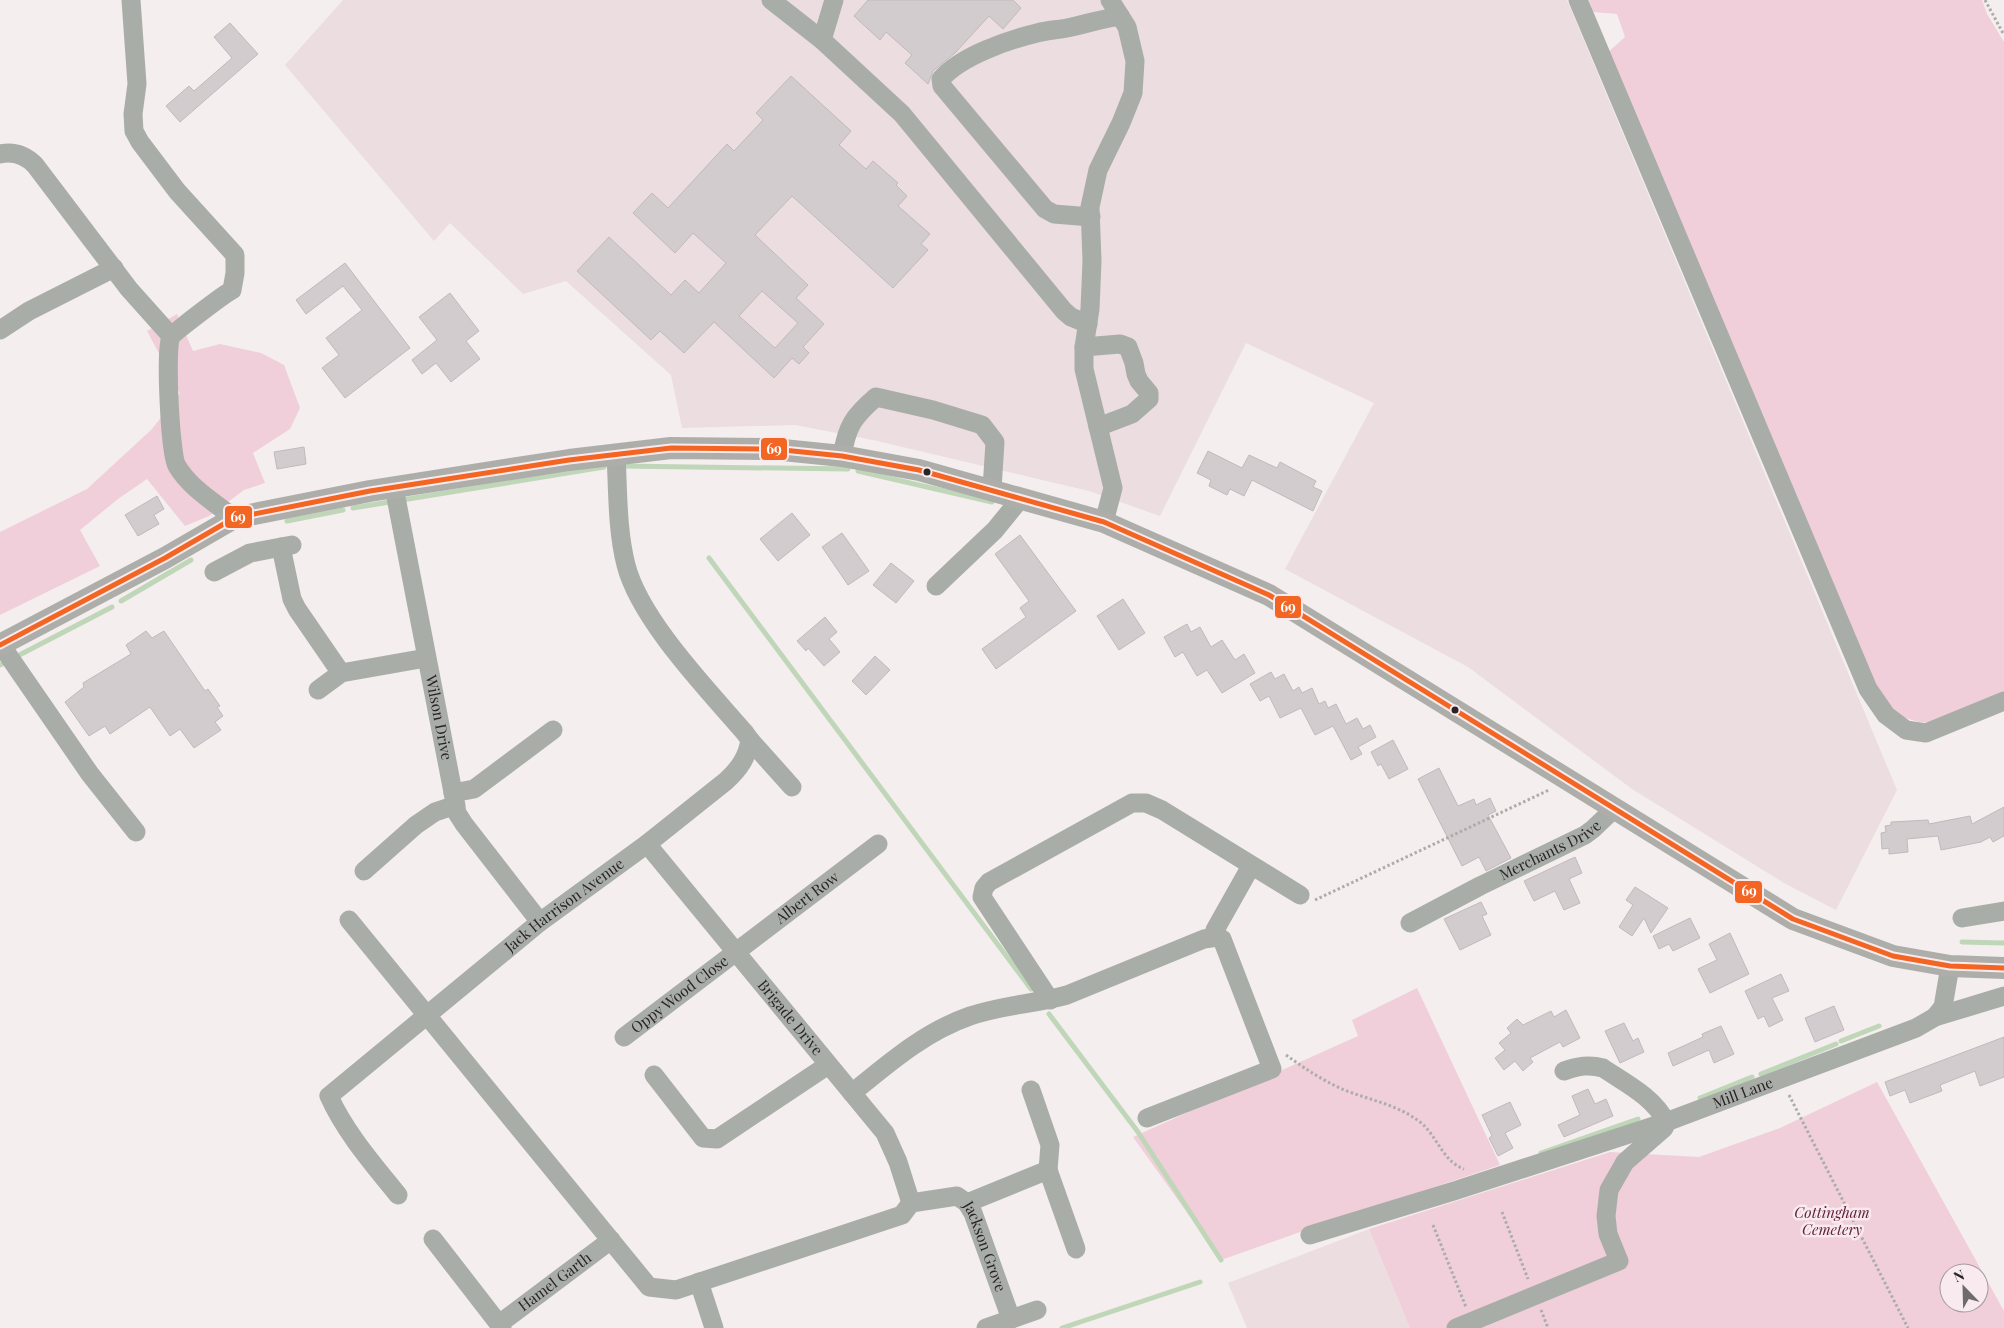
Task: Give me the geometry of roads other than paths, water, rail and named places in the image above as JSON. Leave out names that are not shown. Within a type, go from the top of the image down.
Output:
[{"type":"main road","points":[[1,645],[165,558],[234,518],[394,487],[671,448],[773,450],[842,456],[919,470],[1104,522],[1269,595],[1794,919],[1893,956],[1950,966],[2004,968]]},
{"type":"street","points":[[131,0],[137,84],[133,114],[134,131],[176,191],[235,255],[235,273],[232,290],[171,336],[168,351],[171,424],[176,465],[196,488],[234,518]]},
{"type":"street","points":[[771,0],[822,40],[902,114],[1064,311],[1071,317],[1088,324]]},
{"type":"street","points":[[822,40],[834,0]]},
{"type":"street","points":[[1104,522],[1113,488],[1084,370],[1084,347],[1090,309],[1092,261],[1090,207],[1098,170],[1133,93],[1135,60],[1127,27],[1110,0]]},
{"type":"street","points":[[1578,0],[1868,689],[1886,715],[1906,730],[1926,733],[2004,701]]},
{"type":"street","points":[[1091,217],[1054,214],[1045,209],[942,86],[941,79],[947,72],[981,52],[1002,43],[1037,33],[1120,16]]},
{"type":"street","points":[[0,154],[14,153],[21,155],[35,165],[114,268],[171,336]]},
{"type":"street","points":[[0,330],[29,311],[114,268]]},
{"type":"street","points":[[1084,347],[1120,344],[1128,347],[1139,381],[1149,393],[1149,399],[1132,414],[1098,427]]},
{"type":"street","points":[[842,456],[846,434],[858,412],[876,397],[932,410],[982,425],[996,442],[992,489]]},
{"type":"street","points":[[616,455],[624,554],[633,583],[644,605],[667,639],[750,740],[792,787]]},
{"type":"street","name":"Wilson Drive","points":[[394,487],[426,658],[458,813],[464,824],[540,922]]},
{"type":"street","points":[[936,586],[995,530],[1022,498]]},
{"type":"street","points":[[214,572],[250,553],[287,546],[292,599],[296,609],[341,673]]},
{"type":"street","points":[[1,645],[90,774],[136,832]]},
{"type":"street","points":[[318,690],[341,673],[426,658]]},
{"type":"street","points":[[364,871],[416,825],[455,799],[474,789],[553,730]]},
{"type":"street","name":"Jack Harrison Avenue","points":[[398,1195],[359,1146],[334,1108],[329,1096],[540,922],[647,844],[738,771],[748,752],[750,740]]},
{"type":"street","points":[[1050,1000],[982,897],[984,888],[989,882],[1132,803],[1146,803],[1162,810],[1300,895]]},
{"type":"street","name":"Merchants Drive","points":[[1410,924],[1480,886],[1586,835],[1615,808]]},
{"type":"street","name":"Brigade Drive","points":[[647,844],[885,1133],[898,1162],[911,1203]]},
{"type":"street","name":"Albert Row","points":[[735,951],[878,844]]},
{"type":"street","points":[[1213,937],[1214,930],[1251,866]]},
{"type":"street","points":[[1962,918],[2004,911]]},
{"type":"street","points":[[349,920],[649,1287],[676,1290],[902,1215],[911,1203]]},
{"type":"street","points":[[852,1093],[928,1035],[949,1024],[971,1015],[999,1008],[1050,1000],[1067,995],[1204,939],[1213,937],[1222,939],[1272,1069],[1147,1118]]},
{"type":"street","name":"Oppy Wood Close","points":[[624,1037],[735,951]]},
{"type":"street","points":[[1935,1017],[1943,1007],[1950,966]]},
{"type":"street","name":"Mill Lane","points":[[1310,1234],[1454,1191],[1666,1122],[1916,1028],[1935,1017],[2004,996]]},
{"type":"street","points":[[654,1075],[703,1138],[717,1139],[828,1065]]},
{"type":"street","points":[[1464,1325],[1536,1297],[1619,1261],[1608,1234],[1606,1216],[1609,1190],[1624,1162],[1664,1128],[1666,1122],[1661,1112],[1653,1103],[1602,1068],[1579,1066],[1564,1071]]},
{"type":"street","points":[[1031,1090],[1050,1145],[1048,1170],[1076,1249]]},
{"type":"street","points":[[967,1203],[1048,1170]]},
{"type":"street","name":"Jackson Grove","points":[[911,1203],[957,1196],[967,1203],[973,1213],[1011,1319]]},
{"type":"street","name":"Hamel Garth","points":[[433,1239],[500,1326],[611,1240]]},
{"type":"street","points":[[699,1282],[714,1328]]},
{"type":"street","points":[[986,1328],[1037,1310]]},
{"type":"waterway","points":[[620,466],[848,469]]},
{"type":"waterway","points":[[353,508],[604,467]]},
{"type":"waterway","points":[[858,471],[992,502]]},
{"type":"waterway","points":[[287,521],[343,510]]},
{"type":"waterway","points":[[709,558],[1031,989]]},
{"type":"waterway","points":[[121,601],[191,560]]},
{"type":"waterway","points":[[0,665],[112,607]]},
{"type":"waterway","points":[[1962,942],[2004,943]]},
{"type":"waterway","points":[[1049,1014],[1138,1132],[1221,1260]]},
{"type":"waterway","points":[[1841,1041],[1879,1026]]},
{"type":"waterway","points":[[1761,1074],[1836,1044]]},
{"type":"waterway","points":[[1700,1098],[1752,1077]]},
{"type":"waterway","points":[[1541,1153],[1638,1119]]},
{"type":"waterway","points":[[1062,1328],[1200,1282]]},
{"type":"park label","name":"Cottingham Cemetery","points":[[1832,1222]]}]
